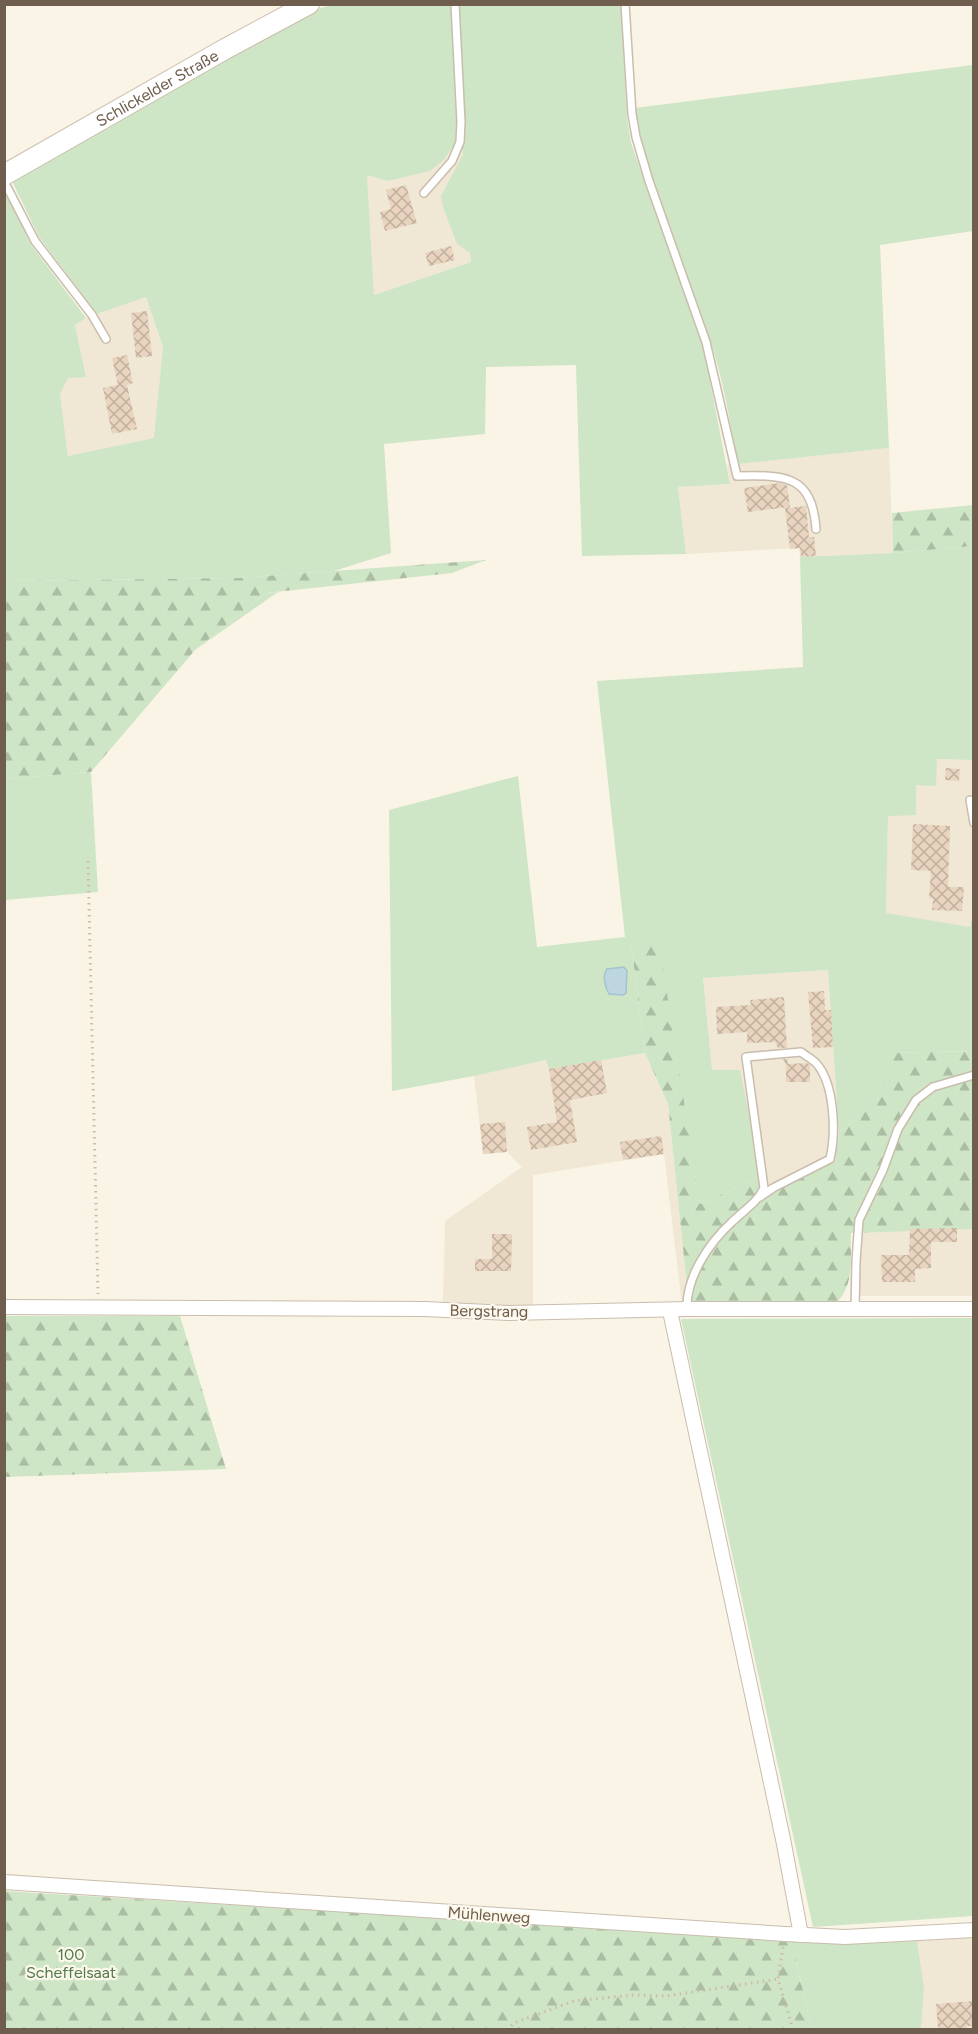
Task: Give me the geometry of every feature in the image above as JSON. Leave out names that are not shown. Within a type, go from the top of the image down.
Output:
[{"type":"main road","name":"Schlickelder Straße","points":[[4,175],[309,4]]},
{"type":"street","name":"Bergstrang","points":[[4,1307],[425,1309],[509,1313],[687,1309],[974,1309]]},
{"type":"street","points":[[670,1311],[781,1827],[801,1935]]},
{"type":"street","name":"Mühlenweg","points":[[4,1882],[801,1935],[845,1937],[974,1930]]},
{"type":"lane","points":[[424,193],[452,161],[460,142],[455,4]]},
{"type":"lane","points":[[625,4],[632,114],[636,137],[648,182],[706,342],[737,476],[771,475],[787,479],[800,486],[809,496],[814,509],[816,530]]},
{"type":"lane","points":[[4,181],[35,241],[92,315],[106,339]]},
{"type":"lane","points":[[970,800],[974,823]]},
{"type":"lane","points":[[687,1309],[692,1279],[708,1250],[725,1228],[773,1188],[830,1159],[834,1131],[826,1082],[817,1064],[801,1052],[746,1057],[763,1173],[764,1188],[760,1197]]},
{"type":"lane","points":[[855,1310],[855,1261],[859,1220],[883,1170],[898,1129],[916,1100],[933,1087],[974,1075]]},
{"type":"path","points":[[88,861],[96,1279],[99,1308]]},
{"type":"path","points":[[785,1934],[778,1979],[793,2030]]},
{"type":"path","points":[[507,2030],[514,2023],[574,2001],[634,1995],[666,1996],[778,1979]]},
{"type":"shaded area","points":[[455,143],[462,146],[463,155],[458,167],[471,262],[374,295],[367,174],[388,181],[430,171],[444,160]]},
{"type":"shaded area","points":[[146,297],[163,347],[155,438],[68,456],[60,394],[68,378],[86,376],[75,325],[86,318]]},
{"type":"shaded area","points":[[889,448],[893,553],[800,557],[799,548],[686,554],[678,487],[730,484],[727,465]]},
{"type":"shaded area","points":[[937,759],[973,760],[974,914],[970,927],[886,914],[888,816]]},
{"type":"shaded area","points":[[828,970],[839,1133],[835,1159],[766,1196],[712,1070],[703,978]]},
{"type":"shaded area","points":[[645,1053],[668,1104],[689,1305],[682,1305],[664,1154],[533,1175],[533,1308],[443,1303],[445,1221],[522,1167],[507,1152],[483,1154],[474,1076],[547,1060],[548,1069]]},
{"type":"shaded area","points":[[859,1227],[973,1227],[973,1296],[861,1296],[858,1289]]},
{"type":"shaded area","points":[[973,1937],[973,2029],[921,2029],[924,1988],[917,1941]]},
{"type":"green space","points":[[331,5],[621,5],[627,118],[631,143],[703,345],[730,484],[678,487],[686,554],[582,556],[576,365],[486,367],[485,434],[384,444],[391,553],[334,571],[238,578],[5,581],[4,190],[32,246],[86,318],[75,325],[86,377],[68,378],[60,394],[68,456],[154,438],[163,347],[146,297],[97,314],[39,237],[10,177],[305,13]],"holes":[[[455,143],[462,146],[463,155],[441,196],[457,244],[470,253],[471,262],[374,295],[367,175],[388,181],[430,171],[444,160]]]},
{"type":"green space","points":[[973,65],[973,231],[880,245],[889,448],[738,464],[716,358],[658,198],[635,108]]},
{"type":"green space","points":[[973,505],[973,546],[893,553],[892,513]]},
{"type":"green space","points":[[973,546],[973,760],[937,759],[936,786],[916,785],[916,815],[888,816],[886,913],[970,927],[973,914],[973,1051],[891,1053],[887,1091],[839,1133],[828,970],[703,978],[712,1070],[740,1070],[761,1177],[700,1204],[657,937],[631,943],[645,1053],[549,1069],[546,1060],[392,1091],[389,810],[518,776],[537,947],[625,937],[597,681],[803,667],[800,557],[893,553]]},
{"type":"green space","points":[[486,560],[452,573],[266,593],[195,650],[91,772],[5,779],[5,581],[238,578]]},
{"type":"green space","points":[[278,592],[195,650],[266,593]]},
{"type":"green space","points":[[91,772],[98,892],[5,900],[5,779]]},
{"type":"green space","points":[[658,936],[700,1204],[761,1177],[766,1196],[835,1159],[839,1133],[887,1091],[890,1053],[973,1051],[973,1229],[851,1233],[849,1279],[843,1295],[837,1302],[689,1305],[668,1104],[645,1053],[631,943]]},
{"type":"green space","points":[[4,1316],[180,1316],[226,1469],[5,1477]]},
{"type":"green space","points":[[972,1318],[973,1916],[813,1927],[681,1319]]},
{"type":"green space","name":"100 Scheffelsaat","points":[[4,1891],[795,1940],[795,1957],[812,2029],[5,2029]]},
{"type":"green space","points":[[795,1940],[849,1944],[917,1941],[924,1988],[921,2029],[812,2029],[795,1957]]},
{"type":"water","points":[[624,967],[627,971],[626,993],[623,995],[609,994],[605,981],[607,969]]},
{"type":"building","points":[[406,185],[417,223],[385,231],[380,212],[391,209],[386,190]]},
{"type":"building","points":[[451,246],[455,260],[429,266],[425,253]]},
{"type":"building","points":[[147,311],[152,356],[136,358],[131,313]]},
{"type":"building","points":[[127,355],[133,383],[127,385],[137,429],[112,434],[103,388],[118,385],[112,358]]},
{"type":"building","points":[[780,483],[787,486],[790,507],[748,512],[744,488]]},
{"type":"building","points":[[806,506],[809,537],[814,537],[816,556],[801,557],[800,548],[790,549],[785,508]]},
{"type":"building","points":[[946,768],[960,769],[959,781],[945,780]]},
{"type":"building","points":[[913,824],[950,826],[948,887],[964,887],[962,911],[932,910],[933,899],[929,898],[931,871],[911,870]]},
{"type":"building","points":[[824,991],[825,1010],[831,1010],[833,1047],[813,1048],[808,992]]},
{"type":"building","points":[[784,997],[787,1048],[778,1048],[775,1042],[747,1043],[747,1032],[717,1034],[716,1007],[751,1005],[750,1000]]},
{"type":"building","points":[[783,1059],[787,1059],[788,1064],[807,1063],[810,1065],[810,1082],[786,1082],[786,1064]]},
{"type":"building","points":[[601,1060],[607,1093],[570,1100],[577,1142],[531,1150],[527,1127],[557,1122],[549,1069]]},
{"type":"building","points":[[505,1122],[507,1152],[483,1154],[480,1124]]},
{"type":"building","points":[[661,1136],[664,1154],[623,1160],[620,1142]]},
{"type":"building","points":[[957,1228],[957,1242],[931,1242],[931,1268],[915,1269],[915,1282],[882,1282],[881,1255],[909,1255],[910,1229]]},
{"type":"building","points":[[492,1234],[512,1234],[511,1271],[475,1271],[475,1259],[492,1259]]},
{"type":"building","points":[[974,2001],[974,2026],[967,2026],[967,2030],[938,2028],[936,2004]]}]
